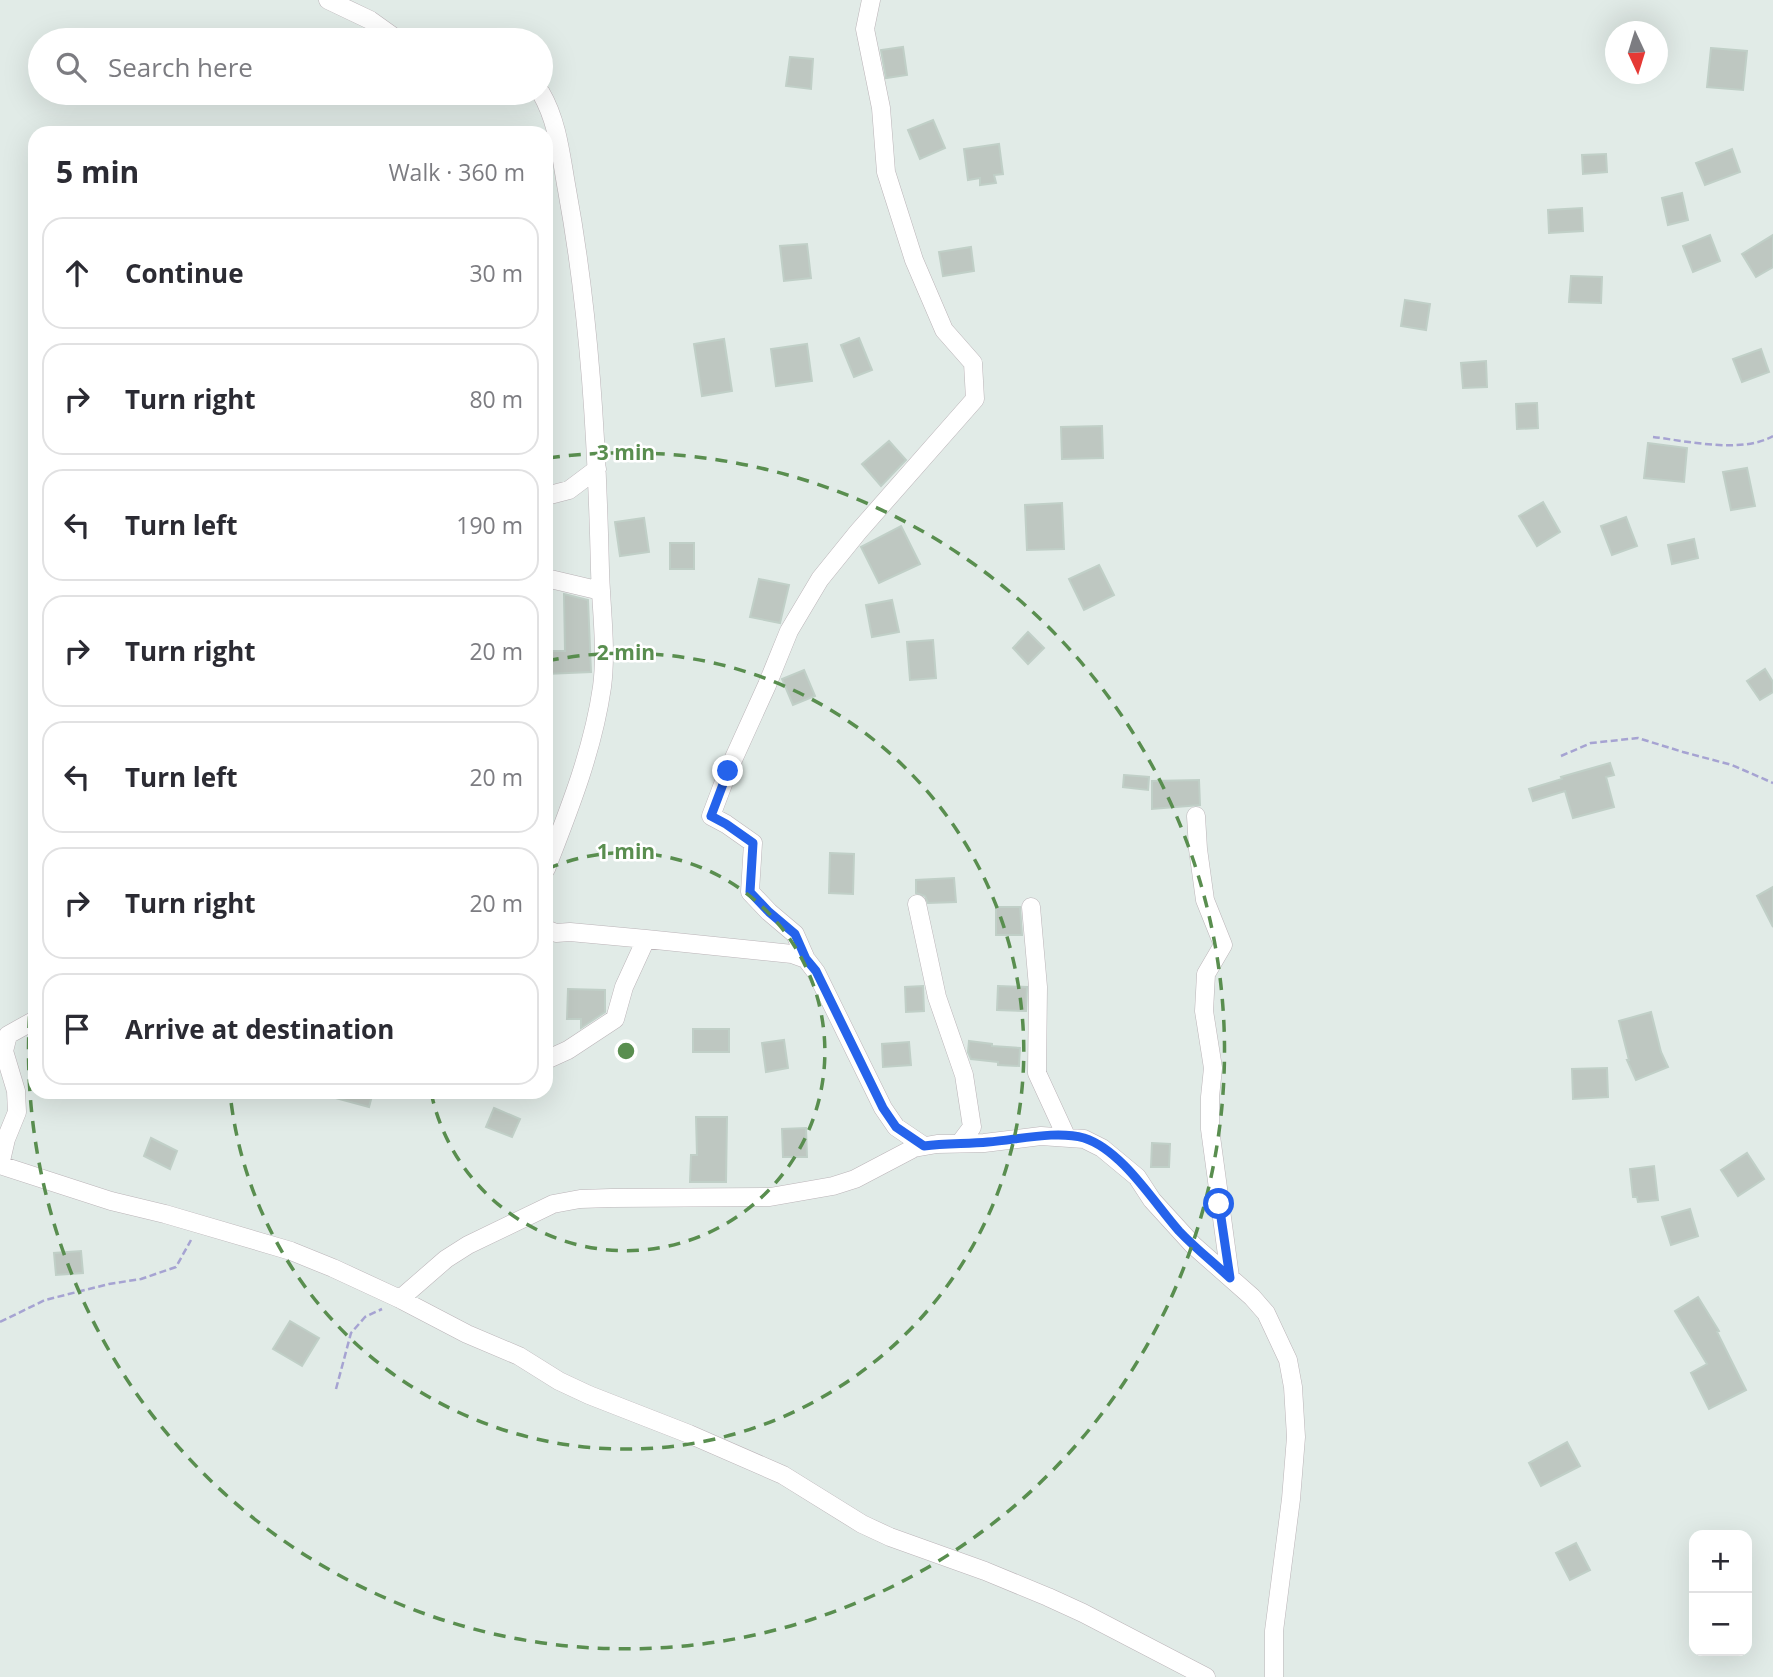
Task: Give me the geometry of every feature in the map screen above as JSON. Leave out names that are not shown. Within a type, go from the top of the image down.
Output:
[{"type":"street","points":[[328,0],[381,28]]},
{"type":"street","points":[[871,0],[865,29],[881,108],[886,172],[914,260],[944,330],[974,363],[975,399],[820,579],[789,631],[711,816],[753,843],[750,892],[795,934],[883,1108],[896,1127],[924,1146]]},
{"type":"street","points":[[547,105],[555,127],[571,213],[587,332],[597,469],[603,649],[602,684],[596,722],[568,814],[553,852]]},
{"type":"street","points":[[553,494],[569,491],[597,469]]},
{"type":"street","points":[[553,580],[601,591]]},
{"type":"street","points":[[1196,816],[1205,900],[1223,945],[1206,974],[1204,1011],[1213,1068],[1210,1129],[1230,1278]]},
{"type":"street","points":[[917,904],[937,997],[964,1075],[972,1127],[960,1143]]},
{"type":"street","points":[[1031,907],[1038,987],[1037,1073],[1066,1136]]},
{"type":"street","points":[[553,932],[792,954],[806,959]]},
{"type":"street","points":[[553,1057],[615,1019],[624,987],[646,939]]},
{"type":"street","points":[[28,1024],[8,1035],[4,1051],[16,1091],[17,1112],[6,1139],[0,1165],[82,1192],[291,1251],[333,1268],[467,1334],[519,1356],[559,1381],[589,1395],[783,1475],[862,1524],[1048,1597],[1206,1677]]},
{"type":"street","points":[[400,1299],[446,1259],[468,1245],[553,1204],[580,1199],[770,1197],[855,1179],[914,1148],[924,1146],[984,1143],[1041,1136],[1084,1139],[1102,1148],[1137,1177],[1185,1237],[1252,1297],[1266,1313],[1288,1360],[1293,1387],[1296,1437],[1274,1631],[1273,1677]]},
{"type":"path","points":[[1653,437],[1725,446],[1764,441],[1773,436]]},
{"type":"path","points":[[1561,756],[1591,743],[1638,738],[1732,765],[1773,783]]},
{"type":"path","points":[[0,1322],[45,1300],[83,1289],[141,1279],[176,1267],[200,1225]]},
{"type":"path","points":[[336,1389],[351,1333],[365,1317],[400,1299]]},
{"type":"building","points":[[903,47],[907,75],[886,78],[881,50]]},
{"type":"building","points":[[1711,48],[1747,51],[1743,90],[1707,87]]},
{"type":"building","points":[[790,57],[813,59],[811,89],[786,86]]},
{"type":"building","points":[[933,120],[945,148],[920,159],[908,130]]},
{"type":"building","points":[[999,144],[1003,174],[994,175],[996,183],[980,185],[980,178],[968,180],[964,149]]},
{"type":"building","points":[[1732,149],[1740,172],[1705,185],[1696,163]]},
{"type":"building","points":[[1606,154],[1607,172],[1583,174],[1582,155]]},
{"type":"building","points":[[1682,193],[1688,220],[1668,225],[1662,198]]},
{"type":"building","points":[[1582,208],[1583,231],[1549,233],[1548,210]]},
{"type":"building","points":[[1710,235],[1720,261],[1693,272],[1683,246]]},
{"type":"building","points":[[1773,235],[1773,267],[1756,277],[1742,254]]},
{"type":"building","points":[[807,244],[811,278],[784,281],[780,246]]},
{"type":"building","points":[[971,247],[974,271],[943,276],[939,252]]},
{"type":"building","points":[[1571,276],[1602,277],[1601,303],[1569,302]]},
{"type":"building","points":[[1405,300],[1430,304],[1426,330],[1401,326]]},
{"type":"building","points":[[859,338],[872,370],[854,377],[841,345]]},
{"type":"building","points":[[724,339],[732,391],[702,396],[694,344]]},
{"type":"building","points":[[807,344],[812,381],[776,386],[771,349]]},
{"type":"building","points":[[1761,349],[1769,372],[1742,382],[1733,359]]},
{"type":"building","points":[[1486,361],[1487,387],[1463,388],[1461,363]]},
{"type":"building","points":[[1537,403],[1538,428],[1517,429],[1516,404]]},
{"type":"building","points":[[1102,426],[1103,458],[1062,459],[1061,427]]},
{"type":"building","points":[[889,441],[906,460],[881,486],[862,464]]},
{"type":"building","points":[[1648,443],[1687,448],[1684,482],[1644,478]]},
{"type":"building","points":[[1747,468],[1755,506],[1731,510],[1723,472]]},
{"type":"building","points":[[1543,502],[1560,532],[1537,546],[1519,516]]},
{"type":"building","points":[[1062,503],[1064,549],[1027,550],[1025,505]]},
{"type":"building","points":[[1626,517],[1637,546],[1612,555],[1601,526]]},
{"type":"building","points":[[644,518],[649,552],[620,556],[615,522]]},
{"type":"building","points":[[901,526],[920,564],[879,583],[861,547]]},
{"type":"building","points":[[1694,539],[1698,558],[1672,564],[1668,545]]},
{"type":"building","points":[[670,543],[694,543],[694,569],[670,569]]},
{"type":"building","points":[[1099,565],[1114,595],[1084,610],[1069,579]]},
{"type":"building","points":[[759,579],[789,585],[780,623],[750,617]]},
{"type":"building","points":[[564,594],[588,600],[591,672],[553,674],[553,651],[565,651]]},
{"type":"building","points":[[892,600],[899,632],[872,637],[866,605]]},
{"type":"building","points":[[1028,632],[1044,648],[1028,664],[1013,648]]},
{"type":"building","points":[[933,640],[936,678],[910,680],[907,642]]},
{"type":"building","points":[[1765,669],[1773,682],[1773,692],[1760,700],[1747,681]]},
{"type":"building","points":[[804,670],[815,696],[793,705],[782,679]]},
{"type":"building","points":[[1610,763],[1614,775],[1606,777],[1614,807],[1573,818],[1565,791],[1533,801],[1529,789]]},
{"type":"building","points":[[1124,775],[1149,777],[1148,790],[1123,787]]},
{"type":"building","points":[[1199,780],[1200,805],[1152,809],[1152,781]]},
{"type":"building","points":[[830,853],[854,854],[853,894],[829,893]]},
{"type":"building","points":[[954,878],[956,902],[928,903],[925,896],[916,893],[916,880]]},
{"type":"building","points":[[1773,887],[1773,927],[1757,896]]},
{"type":"building","points":[[996,907],[1020,907],[1022,935],[996,935]]},
{"type":"building","points":[[923,986],[924,1011],[906,1012],[905,987]]},
{"type":"building","points":[[998,986],[1027,987],[1026,1011],[997,1010]]},
{"type":"building","points":[[568,989],[605,990],[605,1012],[581,1028],[581,1019],[567,1019]]},
{"type":"building","points":[[1651,1012],[1661,1052],[1668,1067],[1636,1080],[1627,1060],[1619,1021]]},
{"type":"building","points":[[693,1029],[729,1029],[729,1052],[693,1052]]},
{"type":"building","points":[[784,1040],[788,1068],[766,1072],[762,1043]]},
{"type":"building","points":[[969,1041],[1020,1048],[1019,1066],[971,1059],[968,1052]]},
{"type":"building","points":[[909,1042],[911,1065],[883,1067],[882,1044]]},
{"type":"building","points":[[1607,1068],[1608,1097],[1573,1099],[1572,1069]]},
{"type":"building","points":[[339,1099],[371,1099],[369,1107]]},
{"type":"building","points":[[494,1108],[520,1119],[512,1137],[486,1127]]},
{"type":"building","points":[[696,1117],[727,1117],[726,1182],[690,1182],[691,1155],[697,1155]]},
{"type":"building","points":[[806,1128],[807,1157],[783,1157],[782,1129]]},
{"type":"building","points":[[151,1138],[177,1151],[170,1169],[144,1156]]},
{"type":"building","points":[[1152,1143],[1170,1144],[1169,1167],[1151,1167]]},
{"type":"building","points":[[1747,1153],[1764,1179],[1738,1196],[1721,1170]]},
{"type":"building","points":[[1654,1166],[1658,1200],[1638,1202],[1637,1197],[1633,1197],[1630,1169]]},
{"type":"building","points":[[1690,1209],[1698,1236],[1671,1245],[1662,1217]]},
{"type":"building","points":[[81,1251],[83,1273],[56,1275],[54,1253]]},
{"type":"building","points":[[1698,1297],[1719,1331],[1717,1332],[1746,1390],[1709,1409],[1691,1373],[1707,1364],[1675,1311]]},
{"type":"building","points":[[290,1321],[319,1338],[302,1366],[273,1349]]},
{"type":"building","points":[[1567,1442],[1580,1466],[1541,1486],[1529,1463]]},
{"type":"building","points":[[1576,1543],[1590,1570],[1570,1580],[1556,1553]]},
{"type":"route","points":[[728,771],[711,816],[753,843],[750,892],[795,934],[883,1108],[896,1127],[924,1146],[984,1143],[1041,1136],[1084,1139],[1102,1148],[1137,1177],[1178,1230],[1230,1278],[1219,1204]]}]
